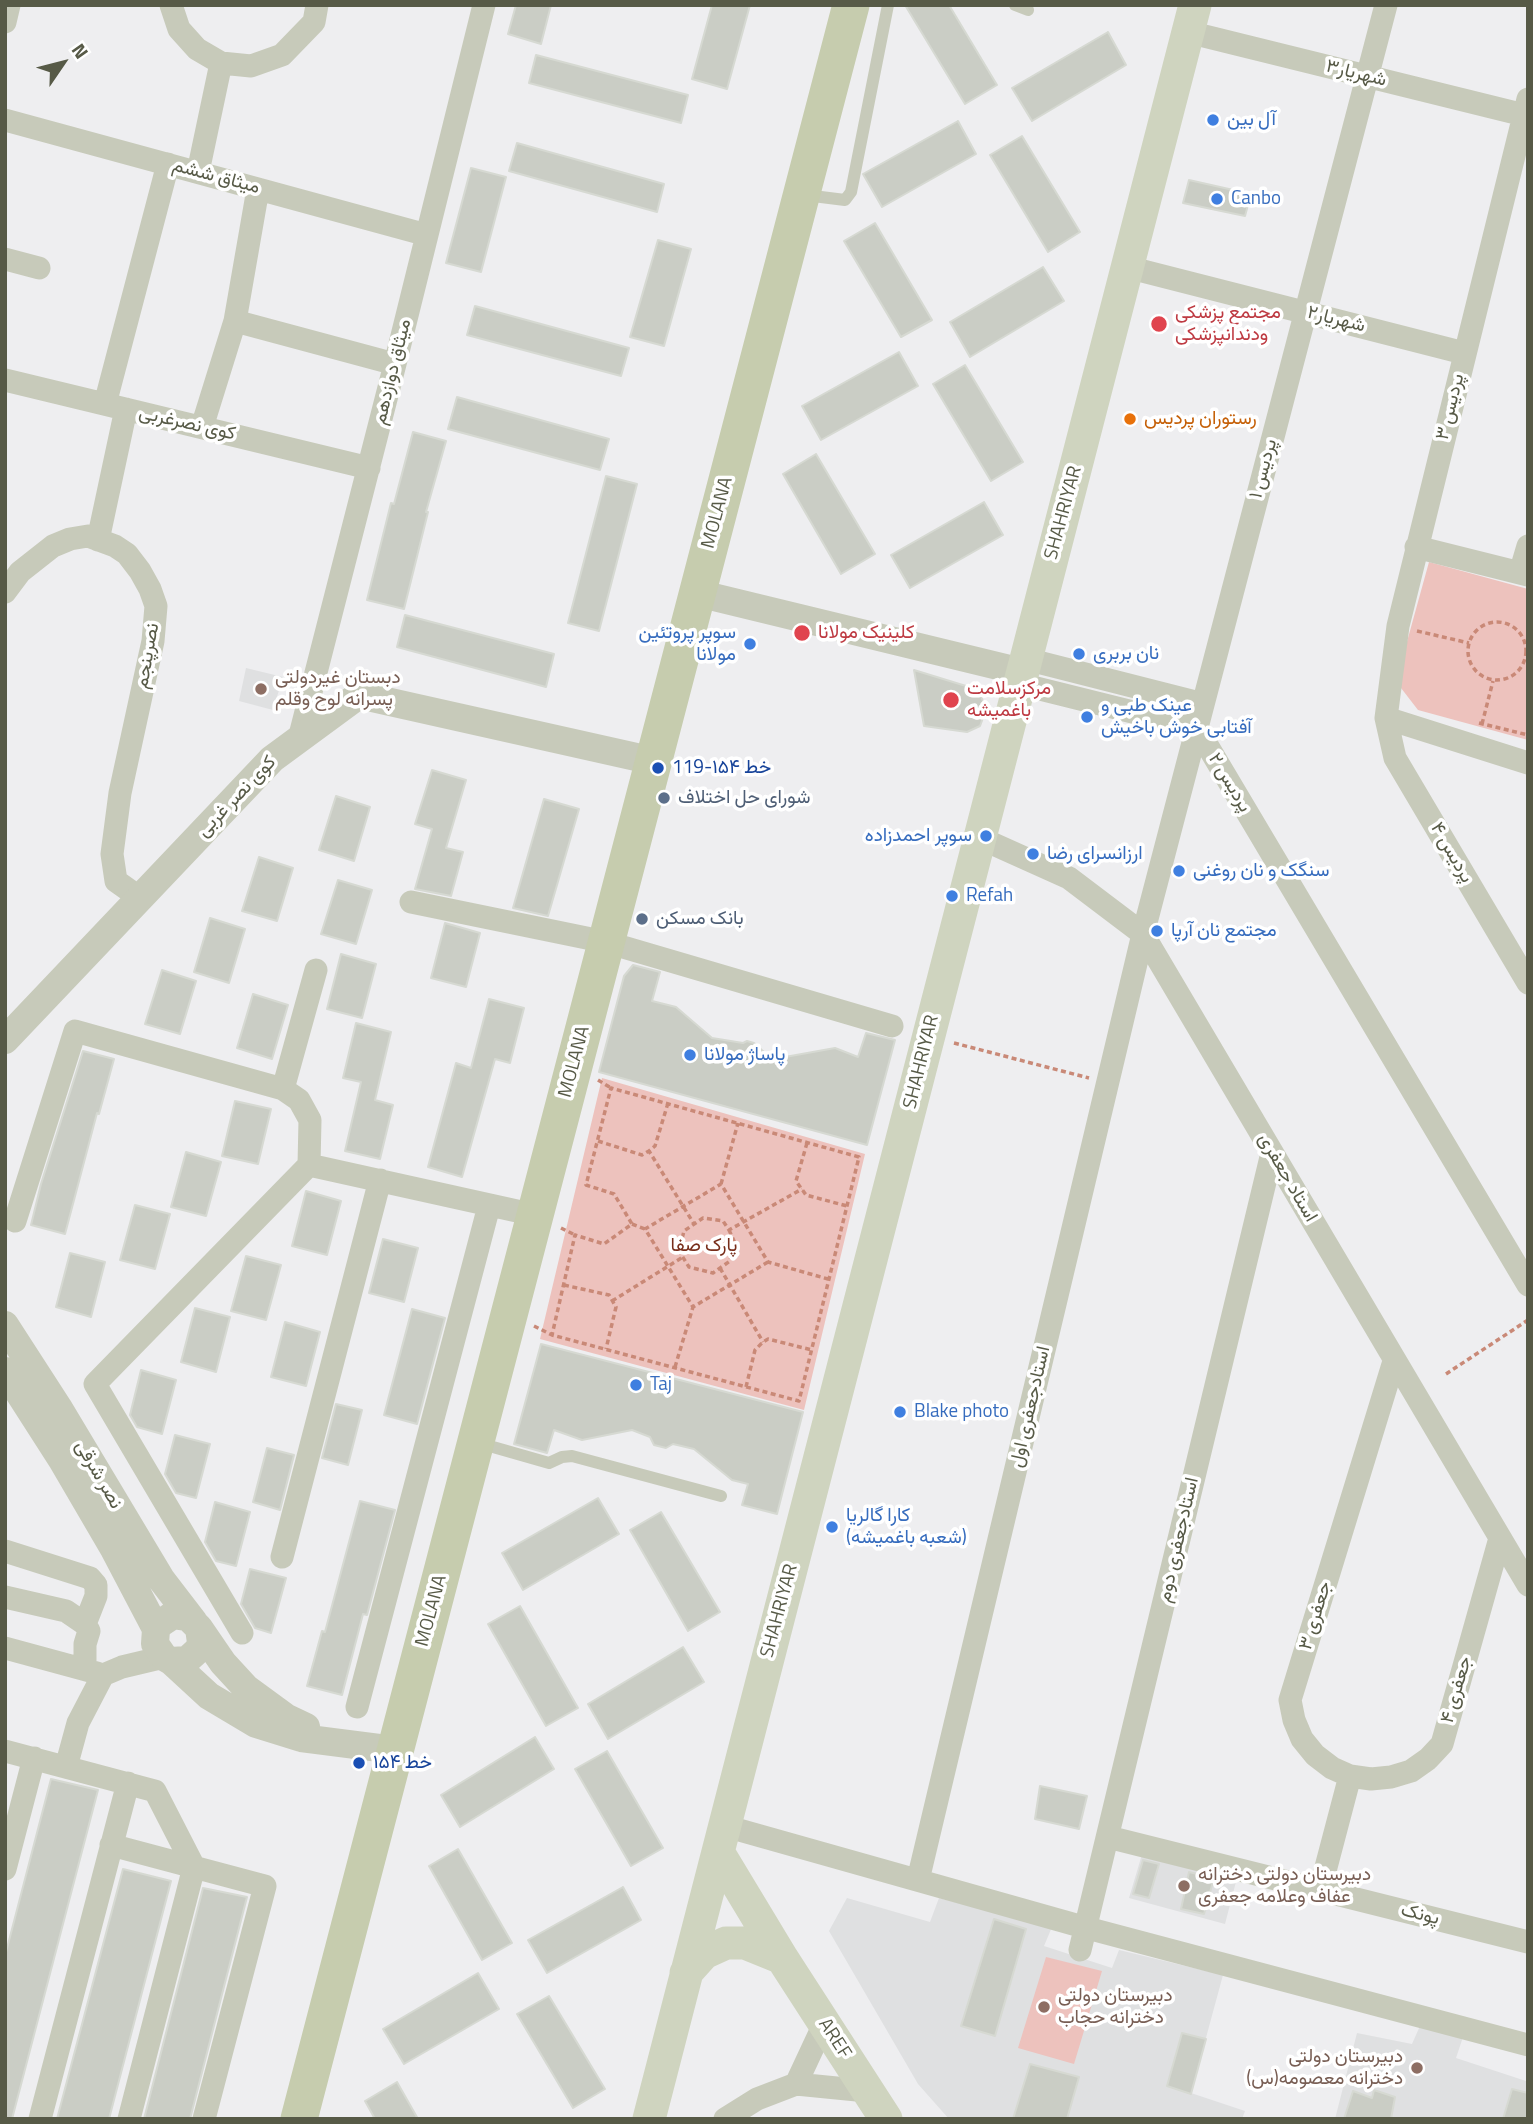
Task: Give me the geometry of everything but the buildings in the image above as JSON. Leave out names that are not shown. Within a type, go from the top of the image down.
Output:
[{"type":"main road","name":"MOLANA","points":[[299,2119],[851,5]]},
{"type":"main road","name":"SHAHRIYAR","points":[[649,2119],[980,838],[1019,671],[1192,19]]},
{"type":"main road","name":"AREF","points":[[721,1839],[782,1958],[873,2107]]},
{"type":"main road","points":[[687,1973],[704,1953],[726,1943],[745,1943],[782,1958]]},
{"type":"main road","points":[[312,2072],[314,2119]]},
{"type":"street","points":[[5,22],[9,5]]},
{"type":"street","points":[[171,5],[179,29],[197,49],[221,63],[251,66],[282,55],[314,22],[317,5]]},
{"type":"street","name":"میثاق دوازدهم","points":[[299,739],[484,5]]},
{"type":"street","name":"پردیس ۱","points":[[1143,934],[1386,5]]},
{"type":"street","name":"شهریار۳","points":[[1192,19],[1367,76],[1526,107]]},
{"type":"street","points":[[198,172],[221,63]]},
{"type":"street","name":"پردیس ۳","points":[[1385,718],[1398,626],[1416,547],[1526,107]]},
{"type":"street","name":"میثاق ششم","points":[[5,120],[427,235]]},
{"type":"street","points":[[98,540],[115,407],[168,164]]},
{"type":"street","points":[[202,427],[235,321],[258,188]]},
{"type":"street","points":[[5,259],[39,268]]},
{"type":"street","name":"شهریار۲","points":[[1128,267],[1464,353]]},
{"type":"street","points":[[235,321],[395,364]]},
{"type":"street","name":"کوی نصرغربی","points":[[5,380],[369,468]]},
{"type":"street","name":"نصرپنجم","points":[[5,592],[20,572],[52,546],[70,538],[88,536],[115,546],[127,554],[150,589],[156,606],[153,641],[120,793],[112,854],[116,881],[140,898]]},
{"type":"street","points":[[1416,547],[1524,574],[1528,546]]},
{"type":"street","points":[[698,593],[1019,671],[1203,704]]},
{"type":"street","points":[[1019,671],[1196,728]]},
{"type":"street","name":"کوی نصر غربی","points":[[5,1040],[272,759],[359,695],[654,761]]},
{"type":"street","points":[[1385,718],[1528,763]]},
{"type":"street","name":"پردیس ۴","points":[[1385,718],[1395,758],[1528,984]]},
{"type":"street","name":"پردیس ۲","points":[[1196,728],[1528,1285]]},
{"type":"street","name":"استاد جعفری","points":[[980,838],[1069,878],[1143,934],[1528,1585]]},
{"type":"street","points":[[411,902],[606,942],[892,1026]]},
{"type":"street","name":"استادجعفری اول","points":[[918,1880],[1143,934]]},
{"type":"street","points":[[283,1089],[316,970]]},
{"type":"street","points":[[15,1221],[75,1031],[283,1089],[299,1101],[310,1120],[309,1165],[95,1384],[242,1633]]},
{"type":"street","name":"استادجعفری دوم","points":[[1084,1939],[1272,1153]]},
{"type":"street","points":[[309,1165],[535,1215]]},
{"type":"street","points":[[282,1557],[380,1180]]},
{"type":"street","points":[[356,1707],[489,1206]]},
{"type":"street","name":"نصر شرقی","points":[[5,1325],[58,1407],[161,1579],[222,1663],[246,1688],[287,1718],[344,1744]]},
{"type":"street","name":"جعفری ۳","points":[[1350,1776],[1332,1768],[1315,1755],[1302,1739],[1290,1700],[1394,1361]]},
{"type":"street","name":"نصر شرقی","points":[[5,1371],[62,1460],[114,1549],[162,1646],[209,1696],[257,1724],[301,1738],[396,1750]]},
{"type":"street","name":"جعفری ۴","points":[[1350,1776],[1371,1779],[1401,1774],[1428,1759],[1442,1744],[1500,1538]]},
{"type":"street","points":[[5,1551],[90,1578],[96,1585],[96,1596],[85,1624]]},
{"type":"street","points":[[5,1597],[65,1611],[85,1624],[89,1631],[85,1644],[104,1670]]},
{"type":"street","points":[[173,1615],[188,1617],[197,1625],[201,1643],[193,1656],[179,1662],[162,1646],[160,1623],[173,1615]]},
{"type":"street","points":[[5,1648],[104,1670],[162,1646]]},
{"type":"street","points":[[66,1767],[78,1723],[104,1670]]},
{"type":"street","points":[[5,1751],[155,1791],[194,1867],[129,2119]]},
{"type":"street","points":[[5,1869],[14,1797],[34,1758]]},
{"type":"street","points":[[1320,1890],[1350,1776]]},
{"type":"street","points":[[40,2119],[128,1783]]},
{"type":"street","name":"پونک","points":[[1108,1837],[1528,1942]]},
{"type":"street","points":[[721,1839],[918,1880],[1084,1939],[1526,2039]]},
{"type":"street","points":[[111,1845],[265,1886],[204,2119]]},
{"type":"street","points":[[796,2084],[824,2024]]},
{"type":"street","points":[[725,2119],[757,2099],[796,2084],[873,2107]]},
{"type":"lane","points":[[802,195],[845,200],[851,192],[888,5]]},
{"type":"lane","points":[[1015,5],[1028,10]]},
{"type":"lane","points":[[477,1442],[549,1463],[572,1456],[722,1496]]},
{"type":"path","points":[[1493,622],[1509,625],[1522,635],[1527,652],[1522,667],[1516,673],[1509,678],[1493,681],[1478,674],[1469,660],[1469,643],[1478,629],[1493,622]]},
{"type":"path","points":[[1413,641],[1415,630],[1469,643]]},
{"type":"path","points":[[1482,724],[1493,681]]},
{"type":"path","points":[[1469,720],[1528,735]]},
{"type":"path","points":[[929,1036],[1108,1083]]},
{"type":"path","points":[[632,1224],[604,1244],[575,1235],[552,1335],[799,1401],[859,1157],[611,1088],[586,1185],[614,1194],[632,1224],[645,1229],[692,1307]]},
{"type":"path","points":[[598,1141],[642,1155],[655,1146],[668,1104]]},
{"type":"path","points":[[645,1229],[721,1184],[738,1123]]},
{"type":"path","points":[[807,1143],[796,1181],[806,1195],[847,1206]]},
{"type":"path","points":[[649,1151],[694,1224]]},
{"type":"path","points":[[721,1184],[768,1262],[829,1279]]},
{"type":"path","points":[[729,1230],[802,1189]]},
{"type":"path","points":[[703,1218],[723,1221],[729,1230],[734,1241],[730,1261],[713,1273],[689,1267],[680,1251],[684,1231],[703,1218]]},
{"type":"path","points":[[612,1301],[683,1257]]},
{"type":"path","points":[[675,1367],[692,1307],[768,1262]]},
{"type":"path","points":[[720,1268],[763,1342]]},
{"type":"path","points":[[564,1285],[609,1296],[616,1307],[606,1349]]},
{"type":"path","points":[[1446,1374],[1528,1320]]},
{"type":"path","points":[[746,1387],[755,1350],[768,1339],[812,1350]]},
{"type":"shaded area","name":"دبستان غیردولتی پسرانه لوح وقلم","points":[[246,668],[283,677],[273,710],[239,701]]},
{"type":"shaded area","name":"دبیرستان دولتی دخترانه عفاف وعلامه جعفری","points":[[1143,1851],[1238,1874],[1225,1924],[1129,1898]]},
{"type":"shaded area","name":"دبیرستان دولتی دخترانه حجاب","points":[[847,1898],[930,1922],[939,1898],[1052,1927],[1044,1946],[1112,1968],[1119,1950],[1223,1975],[1191,2093],[1245,2111],[1242,2119],[949,2119],[918,2084],[829,1931]]},
{"type":"shaded area","name":"دبیرستان دولتی دخترانه معصومه(س)","points":[[1420,2026],[1463,2037],[1456,2058],[1526,2081],[1528,2078],[1528,2119],[1335,2119],[1357,2033],[1412,2044]]},
{"type":"green space","points":[[1429,562],[1528,589],[1528,740],[1418,710],[1401,688],[1400,667]]},
{"type":"green space","name":"پارک صفا","points":[[602,1078],[865,1154],[804,1410],[540,1339]]},
{"type":"green space","points":[[1046,1957],[1102,1971],[1074,2064],[1018,2048]]},
{"type":"place","name":"آل بین","points":[[1213,120]]},
{"type":"place","name":"Canbo","points":[[1217,199]]},
{"type":"place","name":"مجتمع پزشکی ودندانپزشکی","points":[[1159,324]]},
{"type":"place","name":"رستوران پردیس","points":[[1130,419]]},
{"type":"place","name":"کلینیک مولانا","points":[[802,633]]},
{"type":"place","name":"سوپر پروتئین مولانا","points":[[750,644]]},
{"type":"place","name":"نان بربری","points":[[1079,654]]},
{"type":"place","name":"دبستان غیردولتی پسرانه لوح وقلم","points":[[261,689]]},
{"type":"place","name":"مرکزسلامت باغمیشه","points":[[951,700]]},
{"type":"place","name":"عینک طبی و آفتابی خوش باخیش","points":[[1087,717]]},
{"type":"place","name":"خط ۱۵۴-119","points":[[658,768]]},
{"type":"place","name":"شورای حل اختلاف","points":[[664,798]]},
{"type":"place","name":"سوپر احمدزاده","points":[[986,836]]},
{"type":"place","name":"ارزانسرای رضا","points":[[1033,854]]},
{"type":"place","name":"سنگک و نان روغنی","points":[[1179,871]]},
{"type":"place","name":"Refah","points":[[952,896]]},
{"type":"place","name":"بانک مسکن","points":[[642,919]]},
{"type":"place","name":"مجتمع نان آرپا","points":[[1157,931]]},
{"type":"place","name":"پاساژ مولانا","points":[[690,1055]]},
{"type":"place","name":"Taj","points":[[636,1385]]},
{"type":"place","name":"Blake photo","points":[[900,1412]]},
{"type":"place","name":"کارا گالریا (شعبه باغمیشه)","points":[[832,1527]]},
{"type":"place","name":"خط ۱۵۴","points":[[359,1763]]},
{"type":"place","name":"دبیرستان دولتی دخترانه عفاف وعلامه جعفری","points":[[1184,1886]]},
{"type":"place","name":"دبیرستان دولتی دخترانه حجاب","points":[[1044,2007]]},
{"type":"place","name":"دبیرستان دولتی دخترانه معصومه(س)","points":[[1417,2068]]}]
